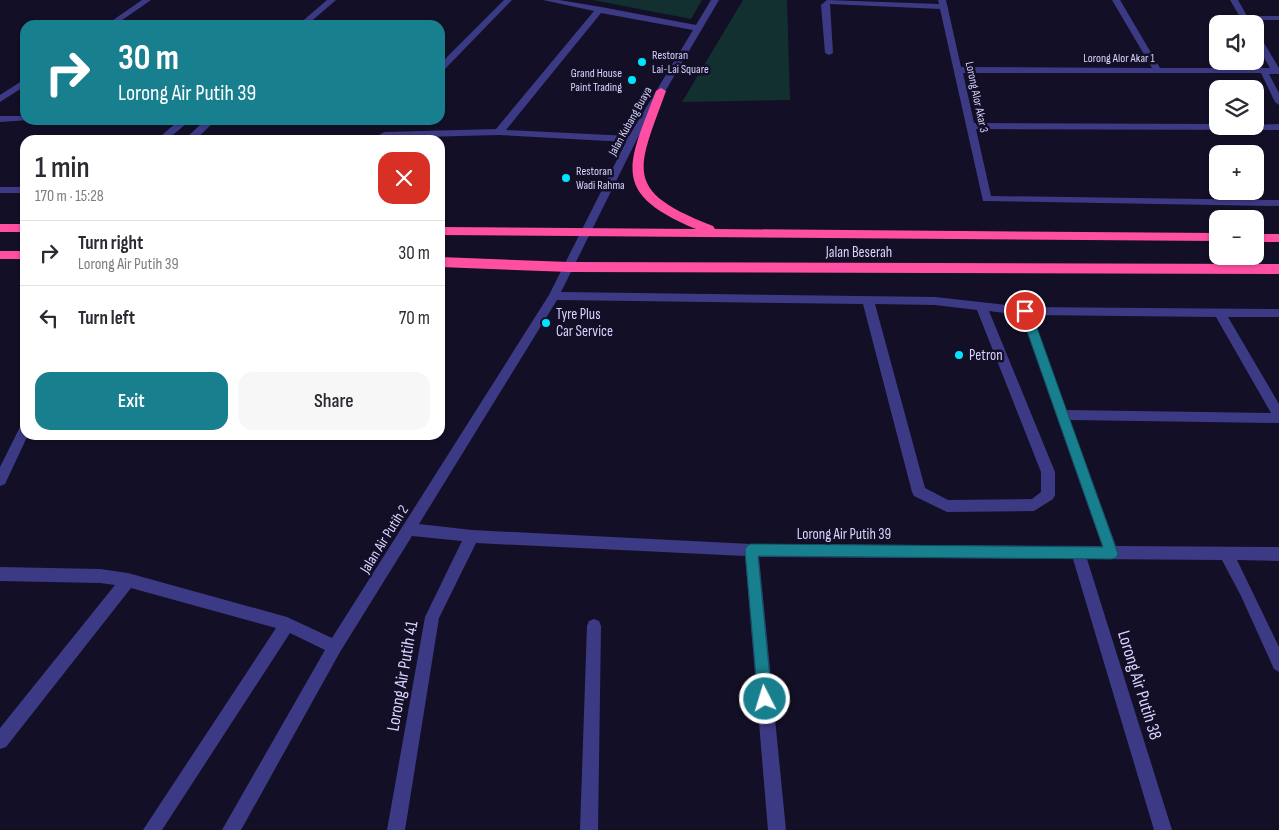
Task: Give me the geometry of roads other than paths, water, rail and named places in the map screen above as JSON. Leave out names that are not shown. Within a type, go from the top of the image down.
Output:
[{"type":"highway","points":[[661,91],[638,158],[637,173],[642,188],[655,202],[684,220],[716,232]]},
{"type":"highway","points":[[0,228],[20,228]]},
{"type":"highway","name":"Jalan Beserah","points":[[445,231],[1209,237]]},
{"type":"highway","points":[[1264,238],[1279,238]]},
{"type":"highway","points":[[0,254],[20,256]]},
{"type":"highway","name":"Jalan Beserah","points":[[445,262],[569,267],[1279,269]]},
{"type":"street","points":[[117,20],[146,0]]},
{"type":"street","points":[[308,20],[330,0]]},
{"type":"street","points":[[445,64],[508,0]]},
{"type":"street","points":[[547,0],[697,28]]},
{"type":"street","name":"Jalan Kubang Buaya","points":[[569,267],[632,139],[715,0]]},
{"type":"street","points":[[1116,0],[1157,70]]},
{"type":"street","points":[[1234,0],[1243,15]]},
{"type":"street","points":[[829,53],[825,4],[828,2],[943,3]]},
{"type":"street","name":"Lorong Alor Akar 3","points":[[943,3],[987,199],[1279,204]]},
{"type":"street","points":[[499,132],[601,9]]},
{"type":"street","points":[[1264,19],[1279,18]]},
{"type":"street","points":[[1264,49],[1278,71]]},
{"type":"street","name":"Lorong Alor Akar 1","points":[[958,70],[1278,71]]},
{"type":"street","points":[[1264,71],[1279,102]]},
{"type":"street","points":[[0,99],[20,85]]},
{"type":"street","points":[[0,118],[20,119]]},
{"type":"street","points":[[167,135],[178,125]]},
{"type":"street","points":[[196,135],[207,125]]},
{"type":"street","points":[[970,126],[1279,127]]},
{"type":"street","points":[[441,135],[499,132],[632,139]]},
{"type":"street","points":[[0,190],[20,190]]},
{"type":"street","name":"Jalan Air Putih 2","points":[[231,830],[335,647],[554,296],[569,267]]},
{"type":"street","points":[[554,296],[935,301],[1025,311],[1279,313]]},
{"type":"street","points":[[868,300],[919,492],[947,506],[1034,505],[1048,495],[1048,472],[981,306]]},
{"type":"street","points":[[1025,311],[1111,554]]},
{"type":"street","points":[[1219,312],[1279,417]]},
{"type":"street","points":[[1062,415],[1279,417]]},
{"type":"street","points":[[0,480],[20,439]]},
{"type":"street","name":"Lorong Air Putih 39","points":[[409,529],[472,536],[751,550],[1279,554]]},
{"type":"street","name":"Lorong Air Putih 41","points":[[396,830],[432,616],[472,536]]},
{"type":"street","points":[[751,550],[777,830]]},
{"type":"street","name":"Lorong Air Putih 38","points":[[1078,553],[1164,830]]},
{"type":"street","points":[[1226,554],[1246,591],[1279,664]]},
{"type":"street","points":[[0,574],[100,576],[128,580],[287,624],[335,647]]},
{"type":"street","points":[[0,741],[128,580]]},
{"type":"street","points":[[152,830],[287,624]]},
{"type":"street","points":[[589,830],[594,626]]},
{"type":"place","name":"Restoran Lai-Lai Square","points":[[642,62]]},
{"type":"place","name":"Grand House Paint Trading","points":[[632,80]]},
{"type":"place","name":"Restoran Wadi Rahma","points":[[566,178]]},
{"type":"place","name":"Tyre Plus Car Service","points":[[546,323]]},
{"type":"place","name":"Petron","points":[[959,355]]}]
